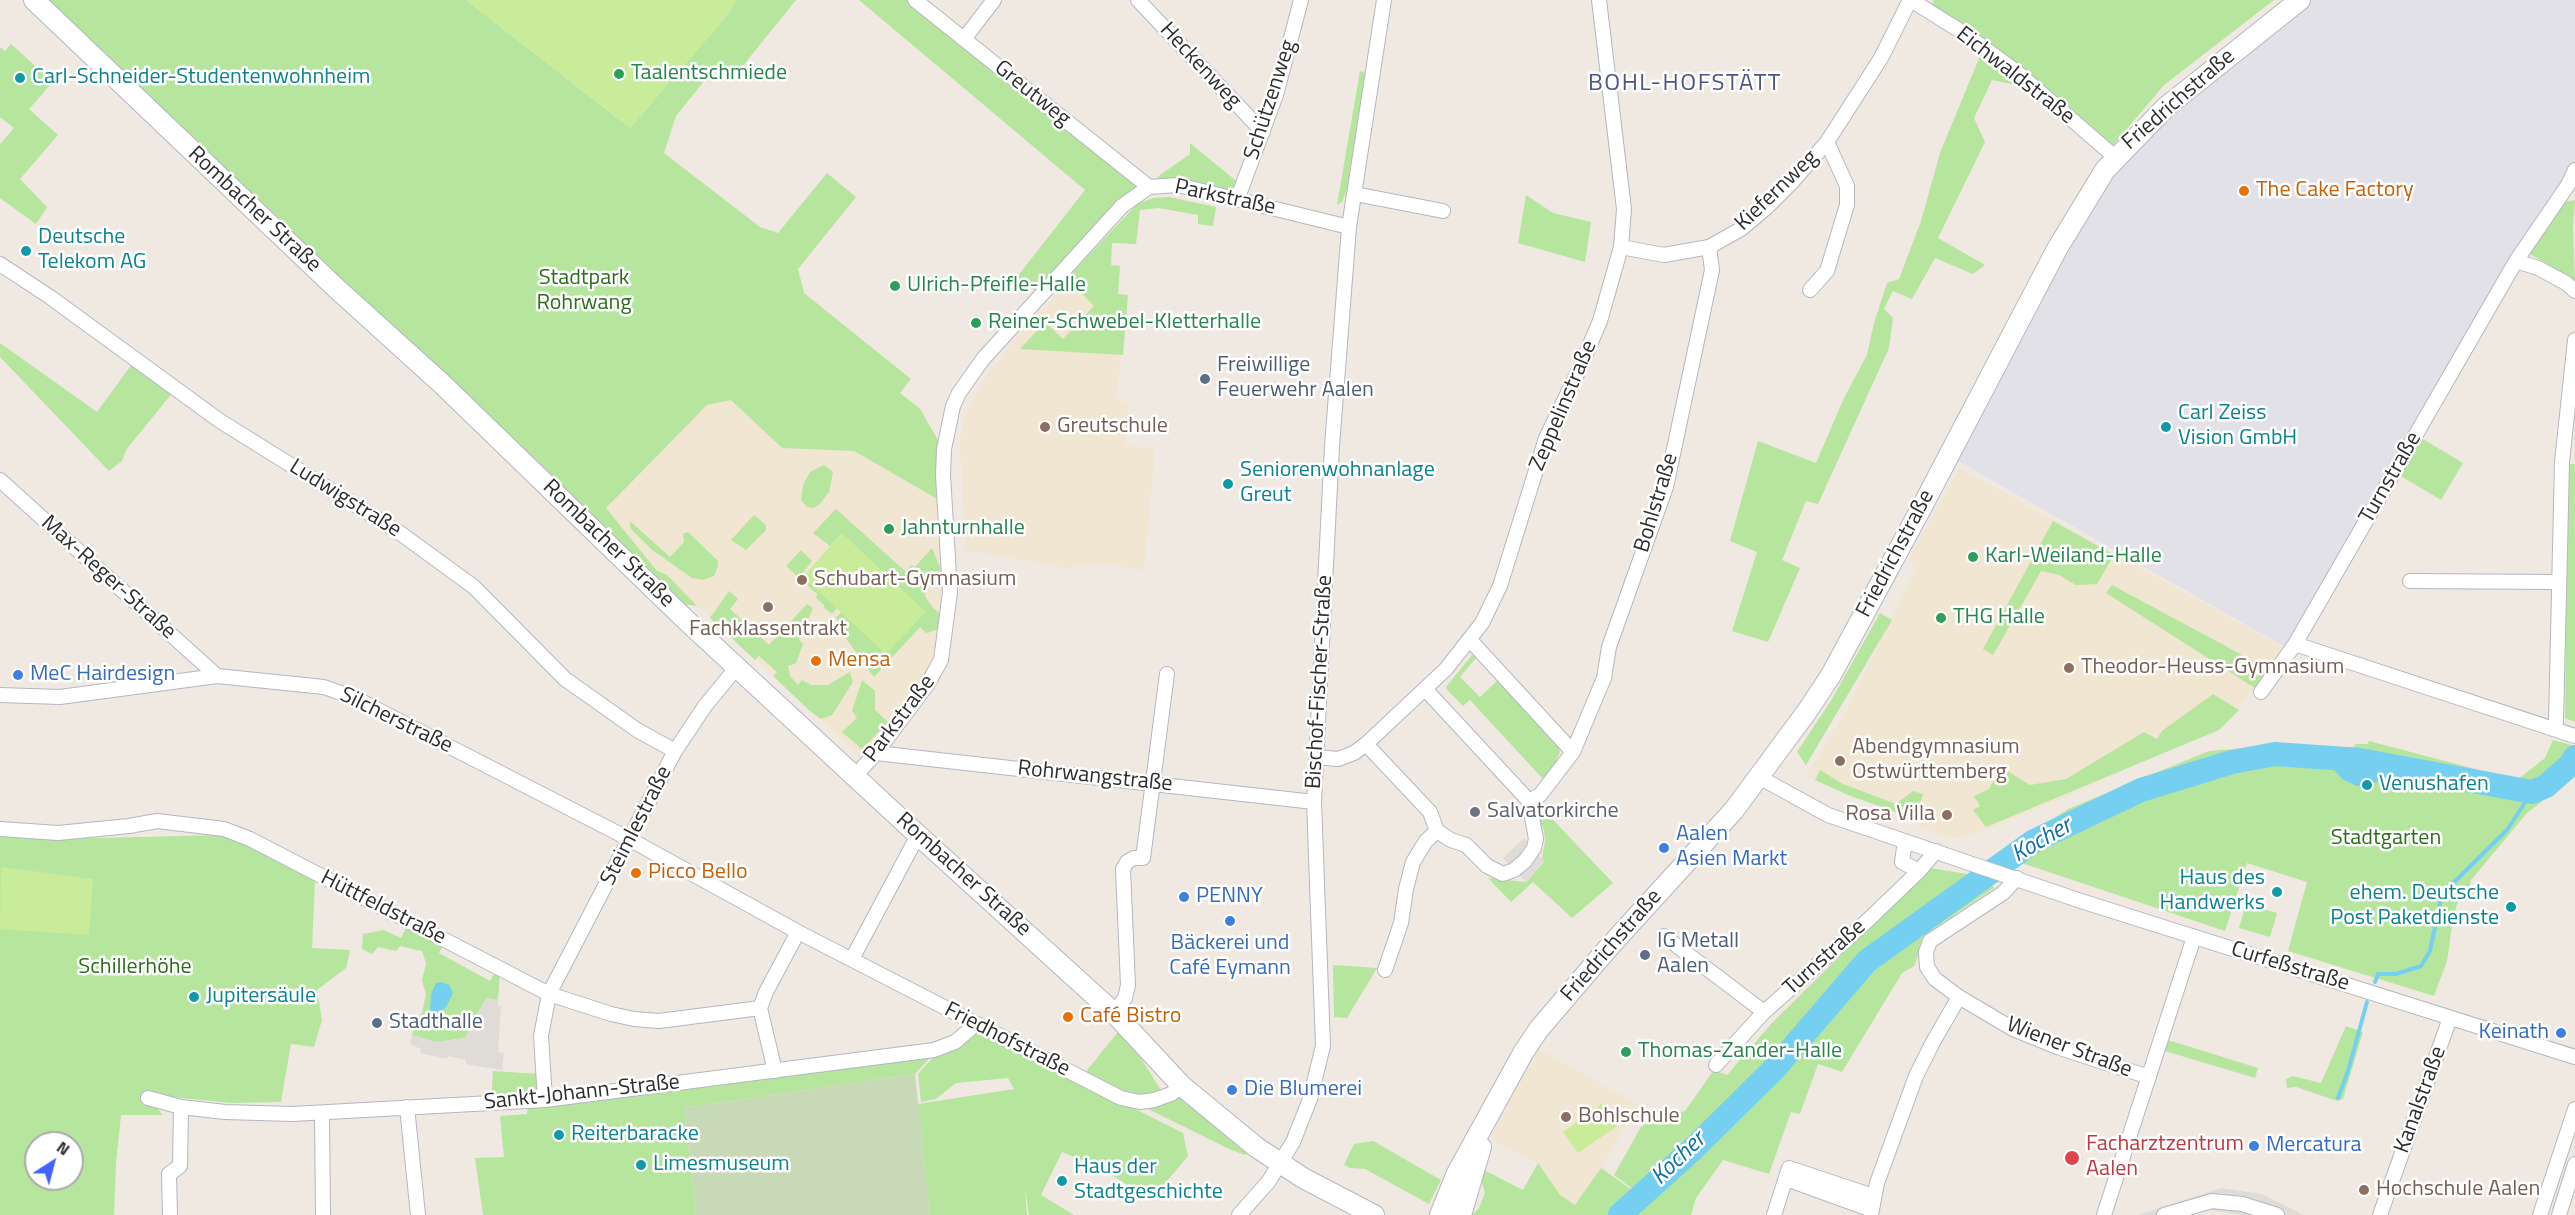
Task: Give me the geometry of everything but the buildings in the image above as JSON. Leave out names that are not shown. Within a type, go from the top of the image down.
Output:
[{"type":"main road","name":"Rombacher Straße","points":[[34,0],[737,667],[1114,1013],[1182,1086]]},
{"type":"main road","name":"Friedrichstraße","points":[[1440,1215],[1457,1173],[1523,1053],[1539,1029],[1609,947],[1734,810],[1808,710],[1830,675],[1938,477],[2057,249],[2115,157],[2189,86],[2300,0]]},
{"type":"main road","points":[[1182,1086],[1233,1130],[1303,1179],[1374,1215]]},
{"type":"main road","name":"Friedrichstraße","points":[[1461,1215],[1490,1116]]},
{"type":"street","name":"Greutweg","points":[[915,0],[1149,187]]},
{"type":"street","points":[[964,39],[994,0]]},
{"type":"street","name":"Heckenweg","points":[[1138,0],[1263,132]]},
{"type":"street","name":"Schützenweg","points":[[1237,200],[1263,132],[1290,50],[1302,0]]},
{"type":"street","name":"Bischof-Fischer-Straße","points":[[1239,1215],[1253,1209],[1293,1142],[1310,1099],[1323,1046],[1314,802],[1332,446],[1349,227],[1384,0]]},
{"type":"street","name":"Zeppelinstraße","points":[[1316,757],[1338,759],[1354,753],[1366,744],[1446,669],[1470,640],[1500,586],[1546,438],[1600,321],[1621,247],[1624,210],[1599,0]]},
{"type":"street","name":"Kiefernweg","points":[[1621,247],[1664,255],[1709,247],[1741,229],[1766,208],[1827,142],[1881,58],[1911,0]]},
{"type":"street","name":"Eichwaldstraße","points":[[1911,0],[1965,34],[2018,73],[2115,157]]},
{"type":"street","name":"Kiefernweg","points":[[1810,290],[1827,271],[1847,205],[1847,186],[1827,142]]},
{"type":"street","name":"Turnstraße","points":[[2261,692],[2295,644],[2516,261],[2558,201],[2575,170]]},
{"type":"street","name":"Parkstraße","points":[[855,776],[876,753],[927,685],[944,652],[950,592],[943,475],[944,448],[948,422],[959,393],[982,358],[1122,206],[1149,187],[1178,185],[1349,227]]},
{"type":"street","points":[[1355,194],[1443,211]]},
{"type":"street","name":"Bohlstraße","points":[[1529,801],[1540,795],[1573,752],[1604,678],[1609,646],[1666,487],[1712,270],[1709,247]]},
{"type":"street","points":[[2516,261],[2538,268],[2575,291]]},
{"type":"street","name":"Ludwigstraße","points":[[0,264],[51,297],[220,421],[400,532],[474,587],[565,680],[637,730],[675,751]]},
{"type":"street","points":[[2553,729],[2556,722],[2562,462],[2575,340]]},
{"type":"street","name":"Max-Reger-Straße","points":[[0,480],[217,676]]},
{"type":"street","points":[[2410,581],[2559,582]]},
{"type":"street","points":[[1470,640],[1573,752]]},
{"type":"street","points":[[2295,644],[2575,736]]},
{"type":"street","name":"Steimlestraße","points":[[545,1100],[541,1036],[549,994],[675,751],[705,706],[737,667]]},
{"type":"street","points":[[1114,1013],[1125,998],[1128,985],[1123,869],[1126,862],[1134,858],[1143,858],[1167,674]]},
{"type":"street","name":"Silcherstraße","points":[[0,695],[60,698],[217,676],[324,687],[355,698],[630,840]]},
{"type":"street","points":[[1366,744],[1430,812],[1437,831],[1450,840],[1466,845],[1487,866],[1503,873],[1520,866],[1534,848],[1536,839],[1529,801],[1425,688]]},
{"type":"street","name":"Rohrwangstraße","points":[[876,753],[1314,802]]},
{"type":"street","points":[[1759,777],[1828,814],[1936,851]]},
{"type":"street","name":"Hüttfeldstraße","points":[[0,829],[58,833],[157,821],[224,829],[250,839],[549,994],[611,1014],[642,1020],[659,1021],[760,1008]]},
{"type":"street","points":[[1385,970],[1401,923],[1413,861],[1426,841],[1437,831]]},
{"type":"street","points":[[852,959],[918,835]]},
{"type":"street","name":"Friedhofstraße","points":[[630,840],[798,932],[975,1025],[1121,1098],[1140,1101],[1154,1100],[1182,1086]]},
{"type":"street","points":[[1905,841],[1902,862],[1919,872]]},
{"type":"street","name":"Turnstraße","points":[[1716,1065],[1764,1012],[1919,872],[1936,851]]},
{"type":"street","name":"Curfeßstraße","points":[[1936,851],[2194,937],[2575,1057]]},
{"type":"street","name":"Wiener Straße","points":[[2011,876],[2003,893],[1930,941],[1926,952],[1927,967],[1935,979],[1959,997],[2020,1033],[2149,1077]]},
{"type":"street","points":[[775,1071],[760,1008],[798,932]]},
{"type":"street","points":[[1664,936],[1764,1012]]},
{"type":"street","points":[[2104,1215],[2194,937]]},
{"type":"street","points":[[1774,1215],[1786,1179],[1872,1207],[1916,1076],[1959,997]]},
{"type":"street","name":"Kanalstraße","points":[[2380,1215],[2450,1018]]},
{"type":"street","name":"Sankt-Johann-Straße","points":[[148,1098],[181,1107],[225,1112],[322,1114],[545,1100],[934,1050],[955,1042],[975,1025]]},
{"type":"street","points":[[170,1215],[170,1174],[180,1166],[181,1107]]},
{"type":"street","points":[[407,1107],[418,1215]]},
{"type":"street","points":[[2540,1215],[2575,1109]]},
{"type":"street","points":[[322,1114],[322,1215]]},
{"type":"street","points":[[2559,1215],[2575,1164]]},
{"type":"street","points":[[2164,1215],[2212,1201],[2242,1204],[2277,1215]]},
{"type":"shaded area","points":[[2300,0],[2575,0],[2575,161],[2568,185],[2285,647],[1958,461],[2085,203],[2105,170]]},
{"type":"shaded area","name":"Greutschule","points":[[1080,269],[1124,315],[1117,397],[1128,404],[1125,445],[1155,449],[1144,571],[1099,563],[1066,568],[985,553],[965,552],[960,439],[966,415],[987,375],[1019,335]]},
{"type":"shaded area","name":"Schubart-Gymnasium","points":[[731,399],[782,448],[854,451],[939,500],[946,593],[940,655],[876,745],[861,759],[698,606],[683,604],[598,520],[606,508],[706,405]]},
{"type":"shaded area","name":"Theodor-Heuss-Gymnasium","points":[[1959,468],[2285,648],[2257,688],[2218,728],[2066,797],[1963,838],[1948,838],[1918,826],[1918,821],[1806,776],[1849,705],[1917,567],[1908,561]]},
{"type":"shaded area","points":[[1524,838],[1544,861],[1526,882],[1503,858]]},
{"type":"shaded area","points":[[486,998],[498,1000],[498,1006],[501,1007],[498,1052],[504,1053],[502,1070],[466,1064],[466,1060],[448,1056],[447,1059],[420,1053],[421,1049],[410,1044],[412,1035],[436,1042],[465,1038]]},
{"type":"shaded area","name":"Bohlschule","points":[[1536,1048],[1638,1104],[1601,1168],[1575,1205],[1560,1195],[1538,1163],[1492,1140],[1494,1130]]},
{"type":"shaded area","name":"Mercatura","points":[[2221,1188],[2262,1194],[2304,1215],[2243,1215],[2207,1210],[2178,1215],[2138,1215]]},
{"type":"green space","name":"Stadtpark Rohrwang","points":[[40,0],[466,0],[630,128],[723,20],[737,0],[796,0],[733,78],[717,65],[676,116],[664,153],[760,227],[778,233],[827,173],[856,197],[798,269],[804,293],[911,379],[900,393],[920,409],[938,440],[939,500],[854,451],[782,448],[731,400],[707,405],[606,508],[656,570],[667,575],[697,606],[683,604],[597,520],[235,186]]},
{"type":"green space","name":"Taalentschmiede","points":[[466,0],[737,0],[723,20],[630,128]]},
{"type":"green space","points":[[859,0],[915,0],[1149,187],[1040,295],[1017,277],[1085,190]]},
{"type":"green space","points":[[1934,0],[2274,0],[2164,85],[2110,149],[1930,8]]},
{"type":"green space","points":[[11,44],[53,82],[29,109],[58,135],[20,179],[47,207],[36,224],[0,198],[0,144],[14,128],[0,117],[0,47],[5,51]]},
{"type":"green space","points":[[1980,56],[2021,86],[1992,80],[1974,118],[1985,142],[1938,238],[1985,265],[1973,274],[1935,258],[1912,299],[1893,291],[1884,309],[1893,318],[1889,348],[1818,504],[1806,501],[1782,560],[1800,568],[1768,642],[1732,631],[1757,552],[1730,541],[1758,441],[1816,463],[1844,398],[1867,355],[1874,323],[1887,283],[1899,279],[1921,221],[1940,153]]},
{"type":"green space","points":[[1360,71],[1369,74],[1347,190],[1342,202],[1337,205]]},
{"type":"green space","points":[[1190,143],[1240,184],[1236,196],[1152,184],[1160,175],[1190,154]]},
{"type":"green space","points":[[1526,195],[1553,213],[1591,222],[1585,262],[1518,243]]},
{"type":"green space","points":[[1169,197],[1216,207],[1213,226],[1198,224],[1198,215],[1159,208],[1140,210],[1136,244],[1112,243],[1111,265],[1120,266],[1118,294],[1128,295],[1123,355],[1020,349],[1045,322],[1063,339],[1094,306],[1067,278],[1137,204],[1153,198]]},
{"type":"green space","points":[[2575,200],[2573,227],[2575,281],[2527,252],[2560,203]]},
{"type":"green space","points":[[0,343],[97,412],[132,364],[173,392],[126,450],[122,461],[109,471],[0,357]]},
{"type":"green space","points":[[2421,438],[2463,463],[2441,500],[2399,475]]},
{"type":"green space","points":[[2568,464],[2575,464],[2575,722],[2565,718]]},
{"type":"green space","points":[[824,465],[833,472],[829,492],[819,505],[813,508],[807,507],[801,500],[803,485],[810,472]]},
{"type":"green space","points":[[836,509],[905,571],[911,565],[915,567],[932,548],[940,567],[940,580],[926,589],[925,596],[932,607],[944,617],[943,628],[926,633],[920,627],[874,677],[845,637],[836,617],[842,612],[886,654],[842,533],[830,546],[813,533]]},
{"type":"green space","points":[[754,515],[766,525],[766,530],[746,550],[731,540]]},
{"type":"green space","points":[[630,521],[670,557],[684,542],[683,534],[688,532],[718,561],[714,576],[703,580],[692,578],[651,549],[630,528]]},
{"type":"green space","points":[[2053,521],[2114,555],[2097,584],[2076,585],[2059,575],[2041,571],[1993,655],[1983,649]]},
{"type":"green space","points":[[842,533],[926,612],[886,654],[803,577]]},
{"type":"green space","points":[[801,550],[812,561],[801,575],[837,608],[832,614],[816,598],[817,594],[786,566]]},
{"type":"green space","points":[[2112,585],[2272,671],[2258,690],[2106,593]]},
{"type":"green space","points":[[729,591],[738,599],[730,609],[769,645],[807,604],[813,608],[799,640],[803,644],[796,663],[788,666],[790,676],[798,685],[802,680],[811,685],[828,685],[850,672],[853,682],[832,715],[821,719],[810,711],[773,676],[777,672],[759,656],[755,660],[710,618]]},
{"type":"green space","points":[[1880,613],[1892,620],[1806,765],[1797,752],[1832,699]]},
{"type":"green space","points":[[1472,655],[1476,658],[1460,677],[1480,697],[1498,680],[1558,744],[1560,752],[1554,766],[1543,779],[1470,700],[1463,706],[1447,690],[1446,687]]},
{"type":"green space","points":[[862,680],[875,691],[875,710],[888,722],[862,749],[842,732],[857,718],[852,711]]},
{"type":"green space","points":[[2213,694],[2239,710],[2219,730],[1986,827],[1973,810],[1980,806],[1974,796],[1989,789],[2001,767],[2030,785],[2066,779],[2144,732],[2157,739],[2162,731]]},
{"type":"green space","name":"Stadtgarten","points":[[2553,740],[2575,746],[2575,776],[2527,813],[2471,880],[2469,891],[2461,890],[2453,919],[2447,961],[2434,996],[2288,951],[2307,882],[2247,863],[2225,931],[2013,860],[2006,850],[2068,809],[2209,751],[2273,746],[2353,747],[2356,744],[2368,744],[2369,741],[2517,780],[2545,758]]},
{"type":"green space","points":[[1820,770],[1843,784],[1896,804],[1913,791],[1923,794],[1915,819],[1848,795],[1815,780]]},
{"type":"green space","points":[[1539,805],[1613,883],[1572,918],[1533,882],[1511,902],[1488,878],[1526,882],[1544,862],[1542,858],[1544,830],[1534,809]]},
{"type":"green space","name":"Schillerhöhe","points":[[0,831],[55,839],[225,835],[315,880],[312,948],[350,950],[346,968],[317,990],[322,1020],[314,1047],[291,1044],[281,1102],[231,1103],[163,1096],[149,1099],[163,1115],[121,1115],[114,1215],[0,1215]]},
{"type":"green space","points":[[1,867],[93,879],[89,935],[0,929]]},
{"type":"green space","points":[[1929,868],[1987,877],[1994,888],[1923,936],[1925,940],[1914,966],[1902,973],[1842,1072],[1818,1064],[1800,1114],[1791,1112],[1769,1174],[1723,1160],[1696,1198],[1691,1215],[1472,1215],[1479,1208],[1485,1193],[1481,1180],[1484,1170],[1523,1190],[1538,1163],[1560,1195],[1575,1205],[1601,1168],[1639,1195],[1676,1160],[1639,1194],[1614,1175],[1641,1127],[1650,1121],[1685,1111],[1714,1070],[1727,1075],[1772,1023]]},
{"type":"green space","points":[[2246,904],[2277,913],[2270,937],[2239,928]]},
{"type":"green space","points":[[408,924],[444,943],[439,953],[490,981],[496,971],[500,973],[498,1000],[486,998],[465,1038],[436,1042],[412,1035],[415,1021],[422,1013],[426,994],[422,981],[426,963],[422,951],[400,946],[396,951],[378,947],[372,954],[362,949],[363,934],[384,930],[401,938]]},
{"type":"green space","points":[[1333,965],[1377,968],[1347,1018],[1334,1017]]},
{"type":"green space","points":[[2346,1026],[2363,1032],[2343,1099],[2337,1101],[2296,1087],[2287,1088],[2286,1079],[2293,1076],[2321,1083]]},
{"type":"green space","points":[[1122,1027],[1162,1092],[1135,1097],[1084,1074]]},
{"type":"green space","points":[[976,1029],[1183,1133],[1188,1156],[1151,1200],[1099,1167],[1062,1152],[1041,1195],[1074,1215],[1029,1215],[1025,1188],[1027,1215],[930,1215],[918,1104],[1014,1089],[1008,1078],[956,1083],[936,1099],[921,1102],[918,1074],[937,1053]]},
{"type":"green space","points":[[2168,1040],[2258,1068],[2255,1078],[2165,1051]]},
{"type":"green space","points":[[930,1058],[915,1074],[684,1108],[696,1215],[483,1215],[475,1158],[504,1157],[500,1116],[527,1114],[528,1104],[667,1092]]},
{"type":"green space","points":[[493,1071],[540,1074],[543,1098],[491,1101]]},
{"type":"green space","points":[[915,1074],[930,1215],[696,1215],[684,1108]]},
{"type":"green space","points":[[1182,1091],[1250,1148],[1245,1155],[1140,1105]]},
{"type":"green space","points":[[1602,1104],[1617,1126],[1578,1153],[1563,1132]]},
{"type":"green space","points":[[1373,1141],[1441,1180],[1429,1204],[1365,1169],[1350,1168],[1344,1165],[1354,1144]]},
{"type":"water","name":"Venushafen","points":[[2324,758],[2360,760],[2396,766],[2392,772],[2379,781],[2357,786],[2342,779]]},
{"type":"water","points":[[436,983],[449,985],[453,993],[446,1007],[435,1018],[430,1012],[431,994]]},
{"type":"waterway","name":"Kocher","points":[[1620,1215],[1693,1149],[1775,1068],[1867,961],[2034,841],[2141,790],[2232,762],[2275,754],[2360,760],[2532,792],[2546,786],[2570,765],[2575,757]]},
{"type":"waterway","points":[[2375,982],[2378,974],[2396,974],[2421,966],[2430,951],[2442,894],[2507,830],[2532,792]]},
{"type":"waterway","points":[[2338,1098],[2367,1002]]},
{"type":"place","name":"Taalentschmiede","points":[[619,74]]},
{"type":"place","name":"Carl-Schneider-Studentenwohnheim","points":[[20,78]]},
{"type":"place","name":"The Cake Factory","points":[[2244,191]]},
{"type":"place","name":"Deutsche Telekom AG","points":[[26,251]]},
{"type":"place","name":"Ulrich-Pfeifle-Halle","points":[[895,286]]},
{"type":"place","name":"Reiner-Schwebel-Kletterhalle","points":[[976,323]]},
{"type":"place","name":"Freiwillige Feuerwehr Aalen","points":[[1205,379]]},
{"type":"place","name":"Greutschule","points":[[1045,427]]},
{"type":"place","name":"Carl Zeiss Vision GmbH","points":[[2166,427]]},
{"type":"place","name":"Seniorenwohnanlage Greut","points":[[1228,484]]},
{"type":"place","name":"Jahnturnhalle","points":[[889,529]]},
{"type":"place","name":"Karl-Weiland-Halle","points":[[1973,557]]},
{"type":"place","name":"Schubart-Gymnasium","points":[[802,580]]},
{"type":"place","name":"Fachklassentrakt","points":[[768,607]]},
{"type":"place","name":"THG Halle","points":[[1941,618]]},
{"type":"place","name":"Mensa","points":[[816,661]]},
{"type":"place","name":"Theodor-Heuss-Gymnasium","points":[[2069,668]]},
{"type":"place","name":"MeC Hairdesign","points":[[18,675]]},
{"type":"place","name":"Abendgymnasium Ostwürttemberg","points":[[1840,761]]},
{"type":"place","name":"Venushafen","points":[[2367,785]]},
{"type":"place","name":"Salvatorkirche","points":[[1475,812]]},
{"type":"place","name":"Rosa Villa","points":[[1947,815]]},
{"type":"place","name":"Aalen Asien Markt","points":[[1664,848]]},
{"type":"place","name":"Picco Bello","points":[[636,873]]},
{"type":"place","name":"Haus des Handwerks","points":[[2277,892]]},
{"type":"place","name":"PENNY","points":[[1184,897]]},
{"type":"place","name":"ehem. Deutsche Post Paketdienste","points":[[2511,907]]},
{"type":"place","name":"Bäckerei und Café Eymann","points":[[1230,921]]},
{"type":"place","name":"IG Metall Aalen","points":[[1645,955]]},
{"type":"place","name":"Jupitersäule","points":[[194,997]]},
{"type":"place","name":"Café Bistro","points":[[1068,1017]]},
{"type":"place","name":"Stadthalle","points":[[377,1023]]},
{"type":"place","name":"Keinath","points":[[2561,1033]]},
{"type":"place","name":"Thomas-Zander-Halle","points":[[1626,1052]]},
{"type":"place","name":"Die Blumerei","points":[[1232,1090]]},
{"type":"place","name":"Bohlschule","points":[[1566,1117]]},
{"type":"place","name":"Reiterbaracke","points":[[559,1135]]},
{"type":"place","name":"Mercatura","points":[[2254,1146]]},
{"type":"place","name":"Facharztzentrum Aalen","points":[[2072,1158]]},
{"type":"place","name":"Limesmuseum","points":[[641,1165]]},
{"type":"place","name":"Haus der Stadtgeschichte","points":[[1062,1181]]},
{"type":"place","name":"Hochschule Aalen","points":[[2364,1190]]},
{"type":"district","name":"BOHL-HOFSTÄTT","points":[[1685,84]]}]
